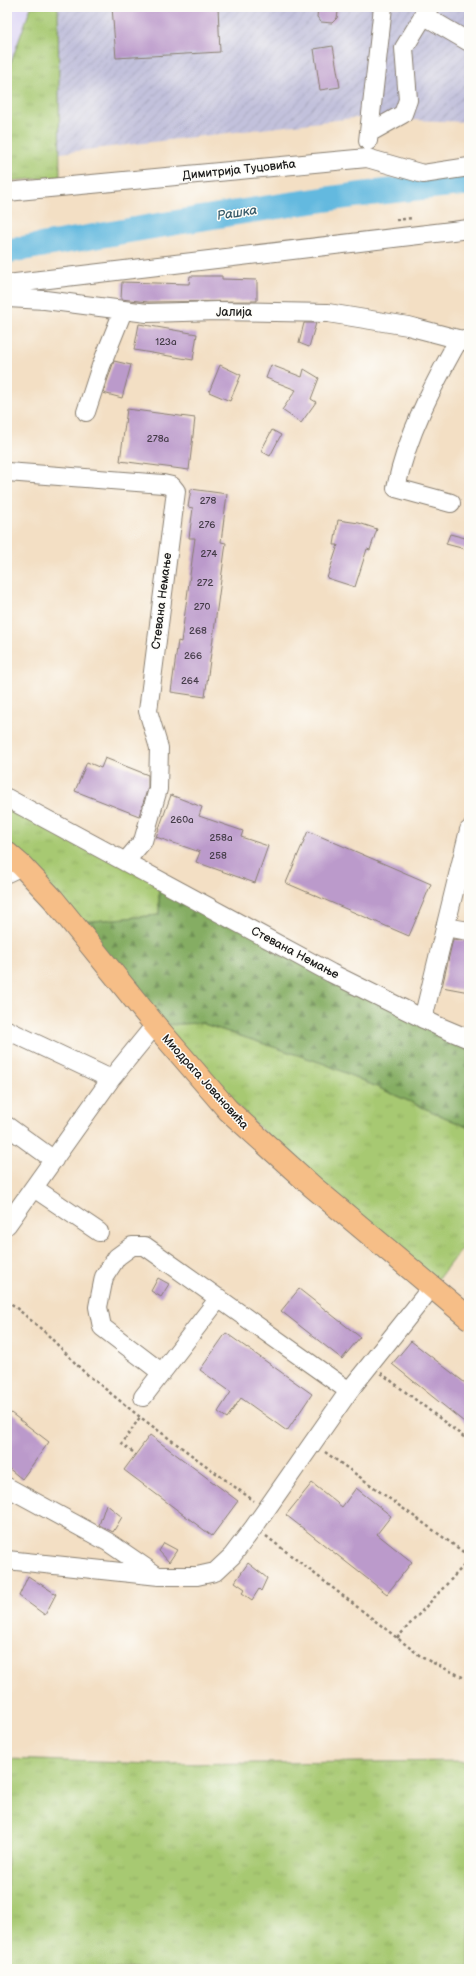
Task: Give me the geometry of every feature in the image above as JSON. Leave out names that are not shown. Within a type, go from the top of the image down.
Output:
[{"type":"main road","name":"Миодрага Јовановића","points":[[12,864],[53,899],[211,1092],[240,1122],[432,1288],[469,1318]]},
{"type":"street","points":[[367,158],[383,7]]},
{"type":"street","points":[[369,133],[403,114],[408,100],[404,48],[426,11],[469,42]]},
{"type":"street","name":"Димитрија Туцовића","points":[[7,192],[367,158],[423,174],[469,167]]},
{"type":"street","points":[[7,284],[469,229]]},
{"type":"street","name":"Јалија","points":[[7,298],[45,300],[147,313],[218,311],[328,313],[408,326],[464,341],[435,383],[399,471],[396,488],[451,503]]},
{"type":"street","points":[[86,412],[101,366],[123,311]]},
{"type":"street","name":"Стевана Немање","points":[[7,472],[163,484],[172,486],[176,491],[148,711],[159,748],[158,789],[143,841],[125,862]]},
{"type":"street","name":"Стевана Немање","points":[[7,798],[311,962],[423,1019],[469,1039]]},
{"type":"street","points":[[423,1019],[469,830]]},
{"type":"street","points":[[445,927],[469,931]]},
{"type":"street","points":[[7,1225],[111,1079],[155,1025]]},
{"type":"street","points":[[7,1030],[111,1079]]},
{"type":"street","points":[[7,1126],[54,1160]]},
{"type":"street","points":[[34,1188],[99,1232]]},
{"type":"street","points":[[162,1373],[102,1327],[98,1307],[104,1277],[117,1257],[132,1246],[145,1246],[349,1391]]},
{"type":"street","points":[[8,1562],[159,1576],[196,1576],[215,1572],[232,1556],[349,1391],[432,1288]]},
{"type":"street","points":[[143,1397],[219,1298]]},
{"type":"street","points":[[7,1487],[108,1542],[159,1576]]},
{"type":"path","points":[[370,1365],[469,1441]]},
{"type":"path","points":[[134,1452],[122,1444],[140,1417]]},
{"type":"path","points":[[312,1442],[469,1556]]},
{"type":"path","points":[[254,1527],[423,1658],[469,1680]]},
{"type":"path","points":[[397,1638],[469,1560]]},
{"type":"shaded area","points":[[7,7],[31,7],[31,9],[11,62],[7,95]]},
{"type":"shaded area","points":[[58,7],[469,7],[469,122],[353,118],[60,153]]},
{"type":"green space","points":[[31,7],[58,7],[60,177],[7,181],[7,95],[11,62]]},
{"type":"green space","points":[[7,798],[159,880],[159,915],[71,923],[7,853]]},
{"type":"green space","points":[[159,880],[469,1043],[469,1128],[325,1064],[201,1023],[155,1025],[71,923],[159,915]]},
{"type":"green space","points":[[201,1023],[325,1064],[469,1128],[469,1239],[431,1288],[370,1236],[155,1025]]},
{"type":"green space","points":[[7,1759],[155,1764],[469,1761],[469,1969],[7,1969]]},
{"type":"building","points":[[112,7],[218,7],[220,52],[116,58]]},
{"type":"building","points":[[318,7],[336,7],[338,12],[337,18],[332,23],[321,22],[317,17]]},
{"type":"building","points":[[333,46],[340,87],[320,90],[314,49]]},
{"type":"building","points":[[190,276],[222,276],[222,279],[257,280],[257,301],[148,302],[121,299],[122,282],[189,284]]},
{"type":"building","points":[[304,323],[316,323],[309,347],[299,343]]},
{"type":"building","points":[[139,324],[197,334],[193,360],[134,350]]},
{"type":"building","points":[[114,361],[131,365],[122,398],[103,393]]},
{"type":"building","points":[[220,365],[241,375],[230,401],[209,392]]},
{"type":"building","points":[[271,365],[302,377],[304,369],[319,378],[311,399],[316,402],[301,423],[282,410],[296,390],[266,378]]},
{"type":"building","points":[[127,409],[195,418],[189,470],[120,461]]},
{"type":"building","points":[[272,430],[281,435],[270,456],[261,451]]},
{"type":"building","points":[[191,489],[227,494],[221,542],[226,543],[205,697],[171,692],[178,641],[181,642],[195,538],[189,538],[193,508],[188,507]]},
{"type":"building","points":[[338,520],[359,523],[377,529],[370,550],[367,549],[355,587],[327,578],[338,545],[334,545]]},
{"type":"building","points":[[450,534],[469,539],[469,550],[446,544]]},
{"type":"building","points":[[105,758],[148,775],[148,787],[139,816],[75,791],[87,762],[101,768]]},
{"type":"building","points":[[171,795],[202,807],[199,816],[243,831],[241,837],[268,846],[255,883],[196,862],[200,852],[156,837]]},
{"type":"building","points":[[308,831],[431,884],[409,936],[286,883]]},
{"type":"building","points":[[453,939],[469,941],[469,992],[442,987]]},
{"type":"building","points":[[158,1278],[169,1284],[161,1297],[151,1291]]},
{"type":"building","points":[[299,1289],[360,1337],[342,1359],[281,1311]]},
{"type":"building","points":[[226,1333],[312,1394],[287,1431],[241,1398],[227,1418],[218,1412],[231,1392],[200,1370]]},
{"type":"building","points":[[411,1341],[469,1386],[469,1426],[392,1364]]},
{"type":"building","points":[[7,1410],[49,1442],[22,1479],[7,1467]]},
{"type":"building","points":[[150,1435],[238,1501],[212,1536],[124,1470]]},
{"type":"building","points":[[312,1483],[342,1507],[356,1488],[391,1516],[377,1534],[412,1562],[387,1594],[286,1515]]},
{"type":"building","points":[[106,1504],[122,1517],[113,1532],[99,1525]]},
{"type":"building","points":[[164,1543],[177,1550],[169,1562],[159,1551]]},
{"type":"building","points":[[248,1563],[267,1578],[261,1591],[259,1589],[252,1600],[242,1593],[245,1589],[235,1582]]},
{"type":"building","points":[[28,1576],[56,1594],[45,1615],[19,1596]]},
{"type":"waterway","name":"Рашка","points":[[7,251],[295,204],[469,183]]}]
